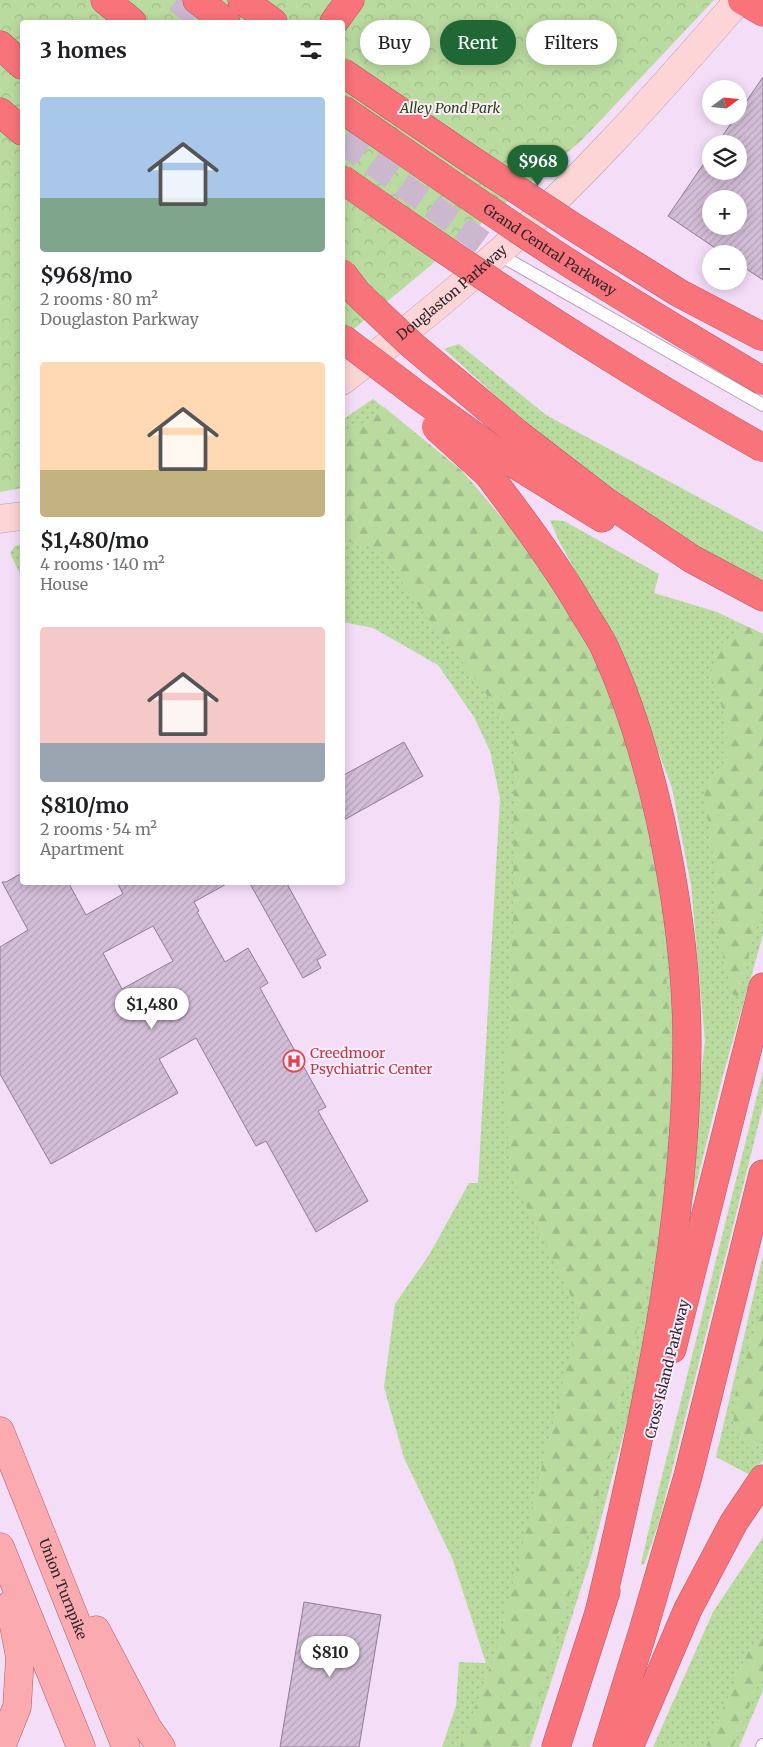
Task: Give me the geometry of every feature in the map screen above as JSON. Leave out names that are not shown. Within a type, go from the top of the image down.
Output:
[{"type":"highway","points":[[105,0],[130,20]]},
{"type":"highway","points":[[197,0],[223,20]]},
{"type":"highway","points":[[242,0],[270,20]]},
{"type":"highway","points":[[335,20],[350,0]]},
{"type":"highway","points":[[741,0],[763,12]]},
{"type":"highway","points":[[0,45],[20,63]]},
{"type":"highway","points":[[345,74],[572,226],[679,293],[763,337]]},
{"type":"highway","name":"Grand Central Parkway","points":[[345,111],[554,253],[663,322],[763,381]]},
{"type":"highway","points":[[0,112],[20,129]]},
{"type":"highway","points":[[345,181],[416,231],[530,306],[634,372],[763,448]]},
{"type":"highway","points":[[345,277],[358,294],[412,345],[518,434],[605,501],[692,559],[763,599]]},
{"type":"highway","points":[[345,340],[416,394],[498,467],[526,525],[568,586],[606,651],[634,719],[652,784],[670,865],[682,947],[687,1041],[684,1125],[675,1223],[657,1345],[634,1467],[600,1609]]},
{"type":"highway","points":[[345,349],[409,402],[498,467],[700,571],[763,599]]},
{"type":"highway","name":"Cross Island Parkway","points":[[556,1747],[644,1464],[763,987]]},
{"type":"highway","points":[[622,1746],[643,1631],[688,1476],[763,1174]]},
{"type":"highway","points":[[622,1746],[688,1609],[734,1522],[763,1479]]},
{"type":"highway","points":[[622,1746],[695,1614],[747,1533],[763,1512]]},
{"type":"main road","name":"Douglaston Parkway","points":[[345,379],[433,309],[498,254],[608,147],[741,0]]},
{"type":"main road","points":[[0,519],[20,516]]},
{"type":"main road","name":"Union Turnpike","points":[[0,1431],[126,1747]]},
{"type":"main road","points":[[38,1524],[147,1727],[161,1747]]},
{"type":"main road","points":[[0,1547],[20,1657],[17,1707],[2,1747]]},
{"type":"main road","points":[[0,1547],[81,1747]]},
{"type":"lane","points":[[498,254],[763,405]]},
{"type":"green space","name":"Alley Pond Park","points":[[0,0],[714,0],[581,141],[345,336],[345,20],[20,20],[20,488],[0,492]]},
{"type":"green space","points":[[459,344],[546,415],[763,532],[763,583],[740,575],[647,517],[524,421],[444,349]]},
{"type":"green space","points":[[373,399],[462,471],[653,819],[679,1019],[671,1201],[642,1364],[591,1557],[530,1747],[442,1747],[456,1706],[459,1662],[486,1663],[452,1558],[404,1458],[384,1387],[395,1304],[429,1255],[469,1183],[478,1183],[500,798],[490,751],[474,717],[438,665],[373,628],[345,622],[345,418]]},
{"type":"green space","points":[[384,407],[462,471],[529,549],[609,680],[653,819],[671,1037],[665,1198],[612,1449],[525,1747],[460,1747],[496,1651],[580,1314],[511,1175],[505,1098],[513,921],[514,732],[422,611],[380,549],[345,540],[345,436]]},
{"type":"green space","points":[[550,520],[564,521],[659,574],[654,593],[717,612],[763,634],[763,935],[723,1075],[691,1206],[685,1208],[705,1041],[691,885],[672,788],[626,665],[558,539]]},
{"type":"green space","points":[[20,545],[20,574],[10,553],[15,546]]},
{"type":"green space","points":[[749,627],[763,634],[763,902],[738,997],[732,994],[714,919],[714,863],[704,792],[727,759],[727,723],[710,671],[722,643]]},
{"type":"green space","points":[[763,1072],[763,1106],[659,1522],[644,1565],[641,1564],[651,1520]]},
{"type":"green space","points":[[763,1255],[763,1460],[750,1475],[716,1457]]},
{"type":"green space","points":[[763,1305],[763,1437],[748,1448],[733,1428],[736,1389]]},
{"type":"green space","points":[[763,1537],[763,1690],[739,1747],[653,1747],[713,1612]]},
{"type":"green space","points":[[763,1636],[763,1673],[733,1747],[706,1747],[750,1647]]},
{"type":"building","points":[[763,77],[763,280],[747,269],[747,245],[711,245],[668,216],[702,166],[702,180],[747,180],[747,135],[723,135],[730,125],[748,125],[748,99]]},
{"type":"building","points":[[404,742],[423,776],[345,819],[345,774]]},
{"type":"building","points":[[20,874],[20,885],[70,885],[86,915],[123,894],[118,885],[225,885],[194,902],[199,911],[197,912],[225,962],[248,948],[268,983],[260,988],[326,1107],[318,1111],[368,1201],[316,1232],[266,1141],[256,1146],[196,1038],[159,1059],[178,1093],[51,1164],[0,1074],[0,947],[28,930],[2,882],[6,882]],"holes":[[[153,926],[173,961],[122,989],[103,953]]]},
{"type":"building","points":[[251,885],[288,885],[326,955],[317,960],[321,968],[303,978]]},
{"type":"building","points":[[304,1602],[381,1615],[359,1747],[280,1747]]},
{"type":"tunnel","points":[[177,0],[201,20]]},
{"type":"tunnel","points":[[345,143],[498,254]]},
{"type":"place","name":"Creedmoor Psychiatric Center","points":[[294,1061]]}]
